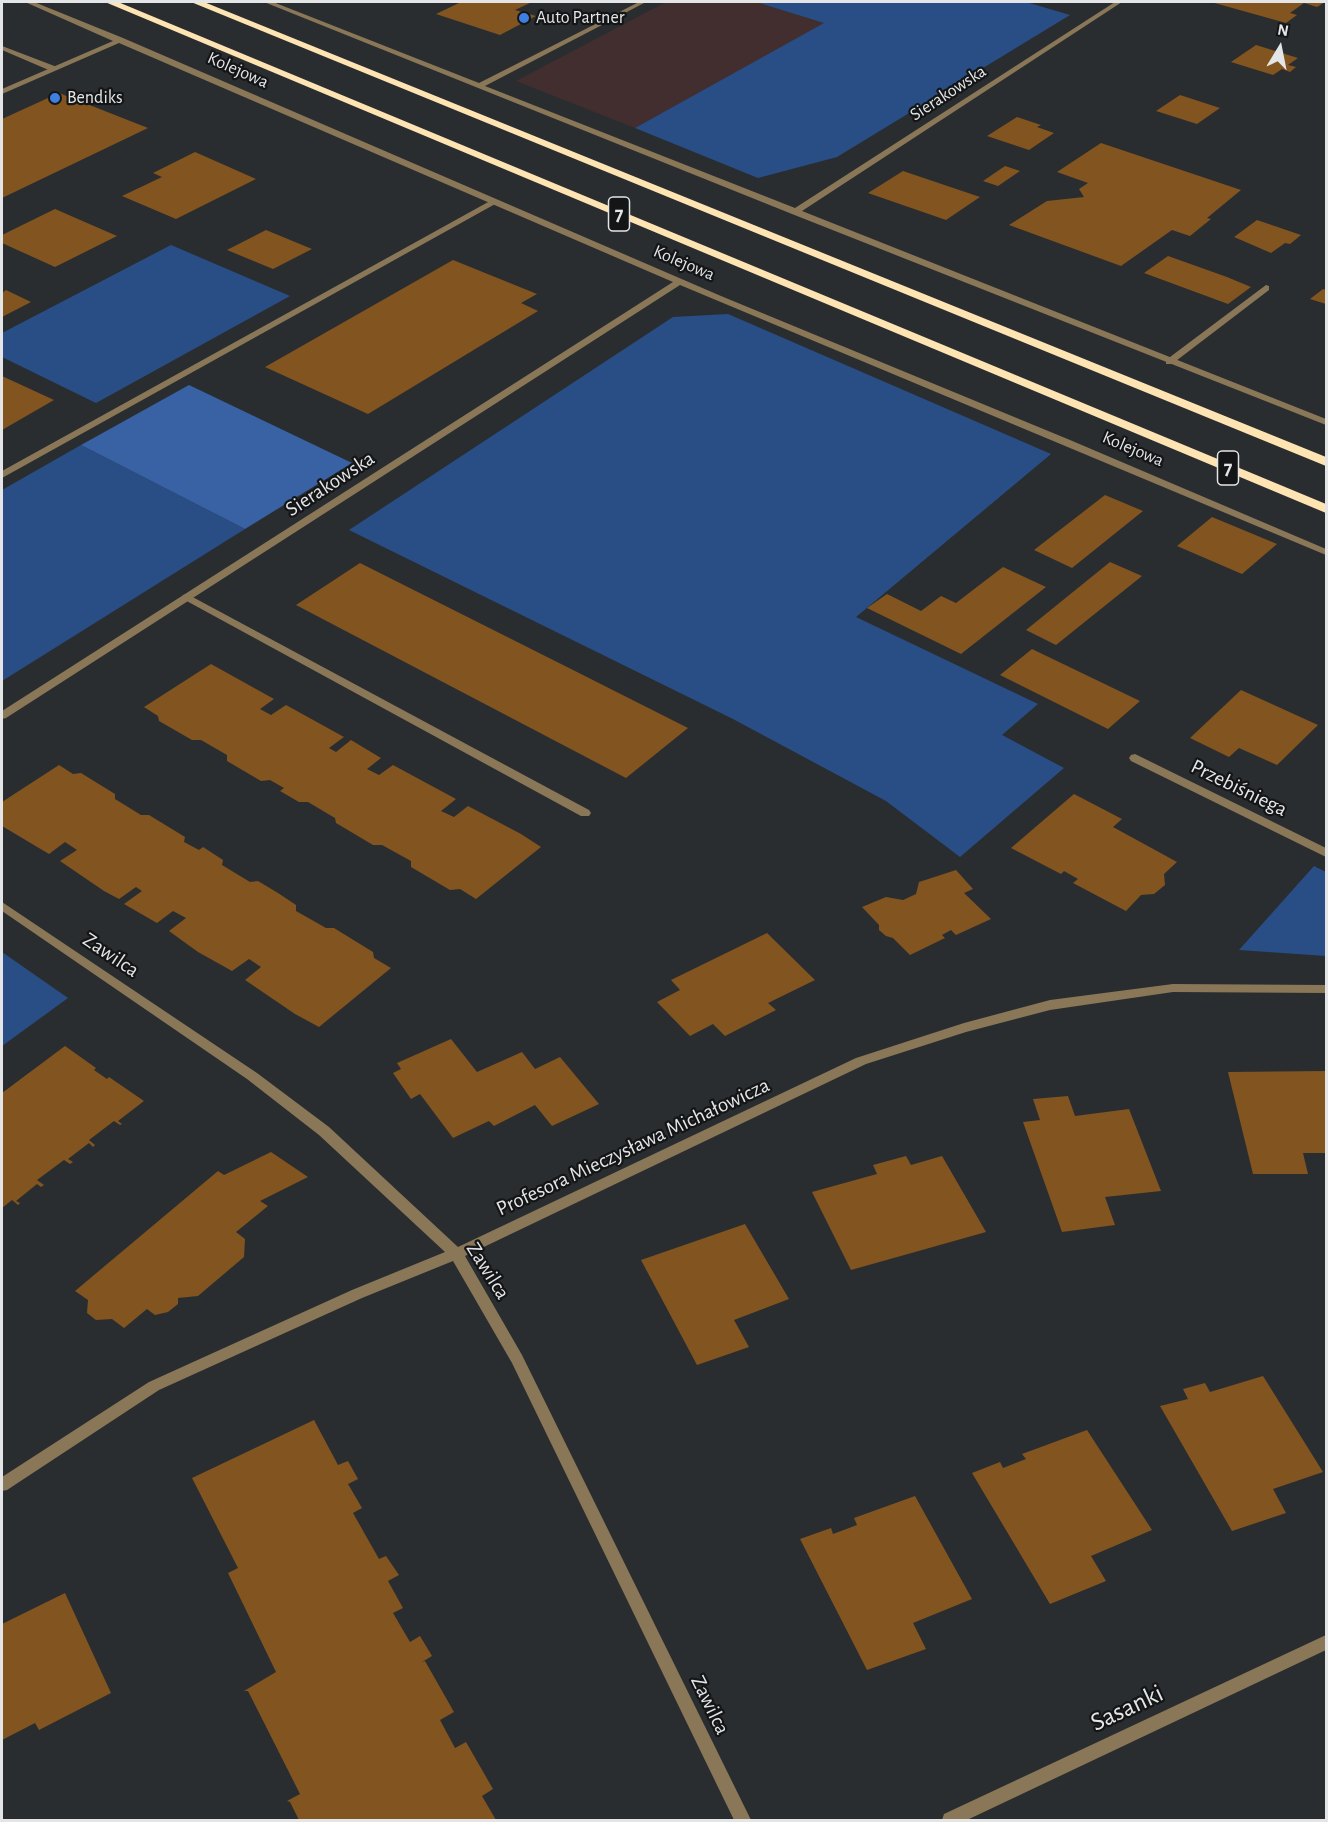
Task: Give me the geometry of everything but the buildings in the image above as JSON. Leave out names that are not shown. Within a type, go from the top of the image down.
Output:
[{"type":"highway","name":"Kolejowa","points":[[110,2],[1326,509]]},
{"type":"highway","name":"7","points":[[195,2],[1326,462]]},
{"type":"street","name":"Kolejowa","points":[[29,2],[678,282],[1067,442],[1326,552]]},
{"type":"street","points":[[268,2],[1169,362],[1326,422]]},
{"type":"street","points":[[479,86],[643,2]]},
{"type":"street","name":"Sierakowska","points":[[795,212],[1119,2]]},
{"type":"street","points":[[4,89],[120,40]]},
{"type":"street","points":[[2,48],[54,69]]},
{"type":"street","points":[[2,475],[493,203]]},
{"type":"street","name":"Sierakowska","points":[[2,716],[678,282]]},
{"type":"street","points":[[1169,362],[1266,288]]},
{"type":"street","points":[[187,597],[585,813]]},
{"type":"street","name":"Przebiśniega","points":[[1135,758],[1326,853]]},
{"type":"street","name":"Zawilca","points":[[2,906],[252,1076],[324,1131],[456,1254],[517,1359],[743,1821]]},
{"type":"street","name":"Profesora Mieczysława Michałowicza","points":[[2,1485],[154,1386],[357,1294],[456,1254],[861,1061],[964,1028],[1050,1005],[1173,988],[1326,989]]},
{"type":"street","name":"Sasanki","points":[[950,1821],[1326,1642]]},
{"type":"shaded area","points":[[666,2],[756,2],[825,23],[635,128],[516,81]]},
{"type":"shaded area","points":[[756,2],[1026,2],[1070,15],[837,157],[758,178],[635,128],[824,23]]},
{"type":"shaded area","points":[[171,245],[290,296],[96,403],[2,357],[2,333]]},
{"type":"shaded area","points":[[728,314],[1051,454],[856,617],[1038,704],[1002,735],[1064,768],[960,857],[886,801],[733,719],[349,530],[673,317]]},
{"type":"shaded area","points":[[189,385],[352,463],[245,529],[81,445]]},
{"type":"shaded area","points":[[81,445],[245,529],[2,681],[2,490]]},
{"type":"shaded area","points":[[1314,866],[1326,872],[1326,956],[1239,950]]},
{"type":"shaded area","points":[[2,952],[68,998],[2,1046]]},
{"type":"place","name":"Auto Partner","points":[[524,18]]},
{"type":"place","name":"Bendiks","points":[[55,98]]}]
